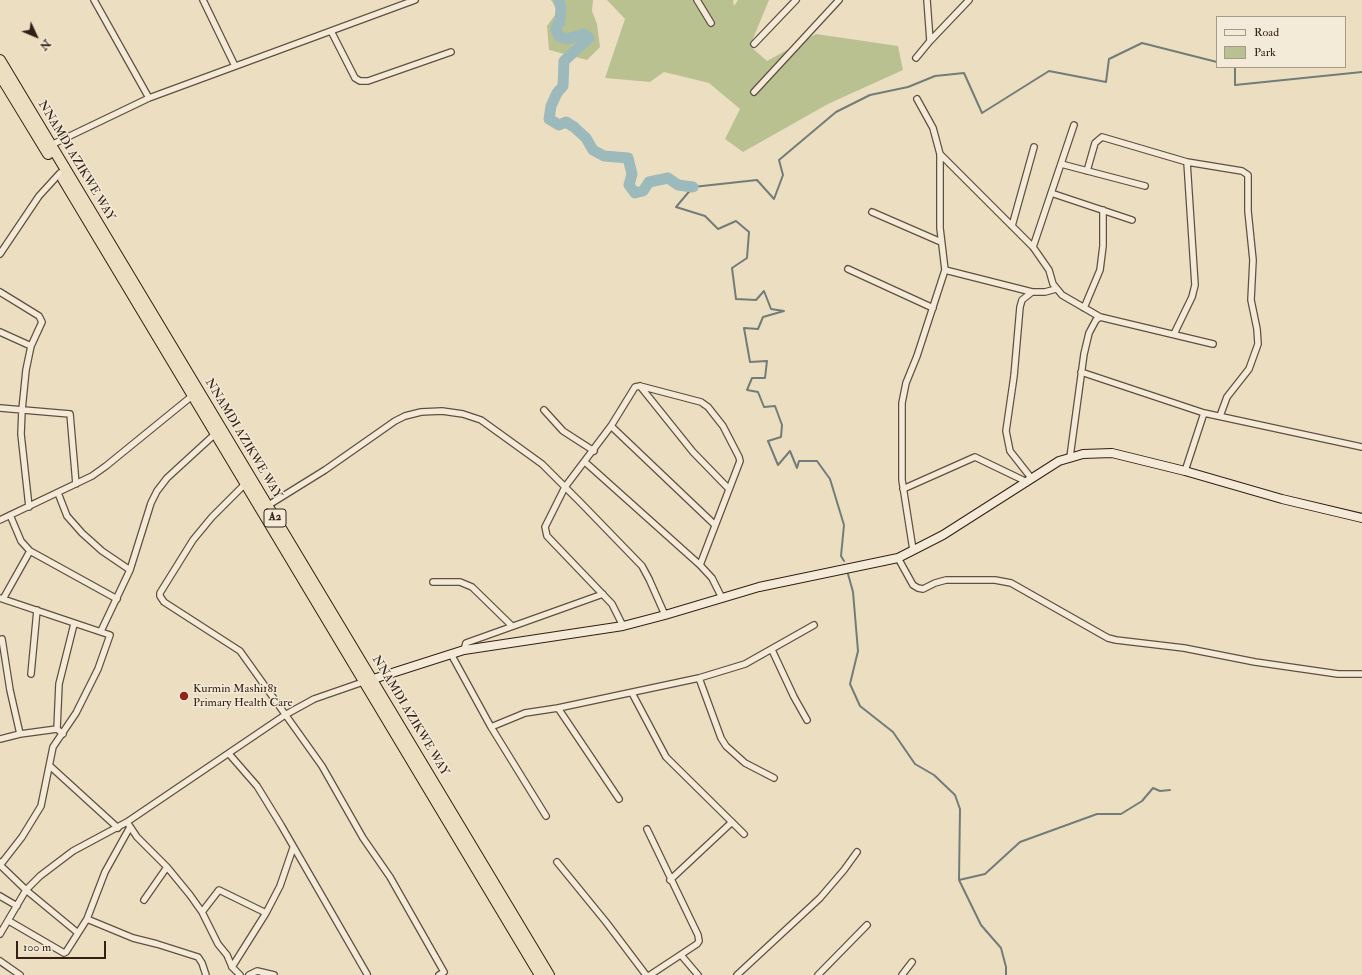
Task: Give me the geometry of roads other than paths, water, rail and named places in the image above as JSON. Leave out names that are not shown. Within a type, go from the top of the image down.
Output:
[{"type":"highway","name":"NNAMDI AZIKWE WAY","points":[[0,60],[368,681],[549,975]]},
{"type":"highway","name":"NNAMDI AZIKWE WAY","points":[[0,75],[215,434],[267,506],[540,975]]},
{"type":"street","points":[[94,0],[149,98]]},
{"type":"street","points":[[203,0],[235,66]]},
{"type":"street","points":[[51,145],[149,98],[415,0]]},
{"type":"street","points":[[696,0],[711,23]]},
{"type":"street","points":[[754,44],[796,0]]},
{"type":"street","points":[[754,92],[839,0]]},
{"type":"street","points":[[927,0],[930,41]]},
{"type":"street","points":[[916,58],[969,0]]},
{"type":"street","points":[[332,31],[355,78],[360,81],[368,81],[452,52]]},
{"type":"street","points":[[913,550],[902,480],[903,393],[945,270],[940,228],[940,154],[933,128],[917,99]]},
{"type":"street","points":[[1034,247],[1074,125]]},
{"type":"street","points":[[1088,171],[1095,143],[1102,137],[1187,162],[1242,171],[1248,175],[1248,211],[1253,260],[1251,300],[1257,329],[1258,344],[1249,369],[1227,397],[1220,416]]},
{"type":"street","points":[[1012,226],[1034,147]]},
{"type":"street","points":[[940,154],[1034,247],[1049,270],[1056,289],[1100,317],[1213,344]]},
{"type":"street","points":[[1174,334],[1192,297],[1195,285],[1187,162]]},
{"type":"street","points":[[1061,164],[1145,186]]},
{"type":"street","points":[[0,254],[39,196],[60,173]]},
{"type":"street","points":[[1051,194],[1132,220]]},
{"type":"street","points":[[1084,308],[1100,270],[1103,246],[1103,210]]},
{"type":"street","points":[[872,212],[941,242]]},
{"type":"street","points":[[848,269],[933,308]]},
{"type":"street","points":[[945,270],[1032,292],[1045,292],[1056,289]]},
{"type":"street","points":[[0,292],[41,318],[42,322],[31,346],[26,370],[22,410],[21,434],[29,507]]},
{"type":"street","points":[[1029,481],[1010,451],[1006,431],[1014,376],[1020,307],[1022,300],[1032,292]]},
{"type":"street","points":[[1070,457],[1081,372],[1090,333],[1096,320],[1100,317]]},
{"type":"street","points":[[0,332],[31,346]]},
{"type":"street","points":[[1081,372],[1204,413],[1362,447]]},
{"type":"street","points":[[640,386],[693,452],[728,488]]},
{"type":"street","points":[[623,626],[612,604],[545,532],[545,528],[565,487],[594,451],[635,387],[640,386],[702,402],[708,407],[723,426],[739,457],[740,461],[728,488],[700,565]]},
{"type":"street","points":[[0,520],[76,484],[106,466],[192,396]]},
{"type":"street","points":[[0,408],[70,414],[76,484]]},
{"type":"street","points":[[544,410],[563,431],[594,451]]},
{"type":"street","points":[[267,506],[325,470],[395,421],[421,412],[442,411],[463,414],[481,420],[542,464],[565,487],[642,566],[664,616]]},
{"type":"street","points":[[1185,471],[1204,413]]},
{"type":"street","points":[[611,426],[715,525]]},
{"type":"street","points":[[101,631],[130,570],[151,503],[157,491],[167,478],[215,434]]},
{"type":"street","points":[[0,934],[26,890],[40,876],[73,851],[118,828],[129,825],[285,716],[314,699],[464,650],[623,626],[664,616],[759,587],[898,558],[943,535],[1029,481],[1059,460],[1083,454],[1112,453],[1185,471],[1282,499],[1362,518]]},
{"type":"street","points":[[903,489],[975,457],[1029,481]]},
{"type":"street","points":[[585,462],[700,565],[712,578],[722,598]]},
{"type":"street","points":[[249,482],[212,517],[193,540],[160,593],[160,596],[164,602],[240,651],[322,766],[363,838],[390,877],[444,972],[439,975]]},
{"type":"street","points":[[58,493],[67,516],[82,533],[102,551],[130,570]]},
{"type":"street","points":[[10,515],[21,541],[30,551],[117,599]]},
{"type":"street","points":[[0,862],[1,864],[22,837],[41,806],[54,747],[63,734],[98,669],[110,635],[2,599],[30,551]]},
{"type":"street","points":[[898,558],[913,585],[918,588],[923,589],[935,583],[946,580],[995,580],[1011,584],[1102,635],[1116,640],[1184,648],[1255,662],[1338,674],[1362,674]]},
{"type":"street","points":[[433,582],[460,582],[472,587],[512,626]]},
{"type":"street","points":[[464,650],[466,643],[603,594]]},
{"type":"street","points":[[31,674],[37,610]]},
{"type":"street","points":[[57,729],[60,684],[74,624]]},
{"type":"street","points":[[491,727],[525,713],[632,693],[699,678],[745,664],[814,625]]},
{"type":"street","points":[[2,639],[10,690],[20,734]]},
{"type":"street","points":[[772,650],[794,697],[807,720]]},
{"type":"street","points":[[450,654],[491,727],[546,816]]},
{"type":"street","points":[[699,678],[721,738],[726,746],[745,763],[774,778]]},
{"type":"street","points":[[632,693],[666,757],[744,834]]},
{"type":"street","points":[[558,708],[619,799]]},
{"type":"street","points":[[0,739],[20,734],[57,729],[63,734]]},
{"type":"street","points":[[230,755],[257,786],[367,974]]},
{"type":"street","points":[[50,766],[118,828]]},
{"type":"street","points":[[670,880],[732,822]]},
{"type":"street","points":[[129,825],[137,837],[167,867],[190,895],[202,912],[218,944],[227,955],[232,967],[240,975]]},
{"type":"street","points":[[9,921],[64,953],[87,919],[106,872],[129,825]]},
{"type":"street","points":[[646,829],[698,935],[699,941],[697,944],[650,975]]},
{"type":"street","points":[[232,967],[266,913],[280,886],[293,848]]},
{"type":"street","points":[[737,975],[820,898],[844,870],[856,852]]},
{"type":"street","points":[[557,862],[606,922],[646,975]]},
{"type":"street","points":[[0,866],[26,890],[78,933]]},
{"type":"street","points":[[144,900],[167,867]]},
{"type":"street","points":[[202,912],[219,890],[266,913]]},
{"type":"street","points":[[0,896],[17,906]]},
{"type":"street","points":[[87,919],[133,938],[198,957],[202,963],[206,975]]},
{"type":"street","points":[[818,975],[867,925]]},
{"type":"street","points":[[681,955],[698,975]]},
{"type":"street","points":[[0,962],[20,975]]},
{"type":"street","points":[[902,975],[912,962]]},
{"type":"street","points":[[249,975],[257,971],[274,975]]},
{"type":"waterway","points":[[559,0],[561,9],[560,20],[556,29],[559,36],[567,39],[584,34],[589,38],[564,61],[563,86],[557,93],[551,106],[549,119],[559,125],[566,122],[574,127],[586,138],[593,150],[604,156],[628,158],[632,174],[629,185],[635,193],[643,191],[649,182],[668,178],[678,185],[693,187]]},
{"type":"waterway","points":[[844,561],[841,556],[844,525],[830,479],[817,461],[799,461],[797,468],[790,451],[778,465],[768,441],[781,437],[782,425],[775,406],[764,407],[758,392],[747,390],[752,378],[765,378],[767,361],[750,362],[744,328],[758,329],[763,317],[784,311],[771,309],[764,291],[756,300],[736,299],[732,268],[747,258],[749,232],[736,221],[718,229],[705,216],[676,207],[693,187],[757,180],[774,199],[783,175],[779,160],[836,112],[870,95],[908,87],[935,76],[964,73],[982,113],[1049,71],[1106,82],[1109,59],[1142,43],[1216,62]]},
{"type":"waterway","points":[[1235,68],[1235,85],[1362,72]]},
{"type":"waterway","points":[[848,574],[853,592],[858,651],[850,684],[860,706],[893,732],[915,764],[934,775],[955,795],[960,809],[959,880],[981,925],[1001,948],[1006,967],[1006,975]]},
{"type":"waterway","points":[[959,880],[985,874],[1020,842],[1097,814],[1121,814],[1142,801],[1153,788],[1160,791],[1170,790]]},
{"type":"place","name":"Kurmin Mashi181 Primary Health Care","points":[[184,696]]}]
